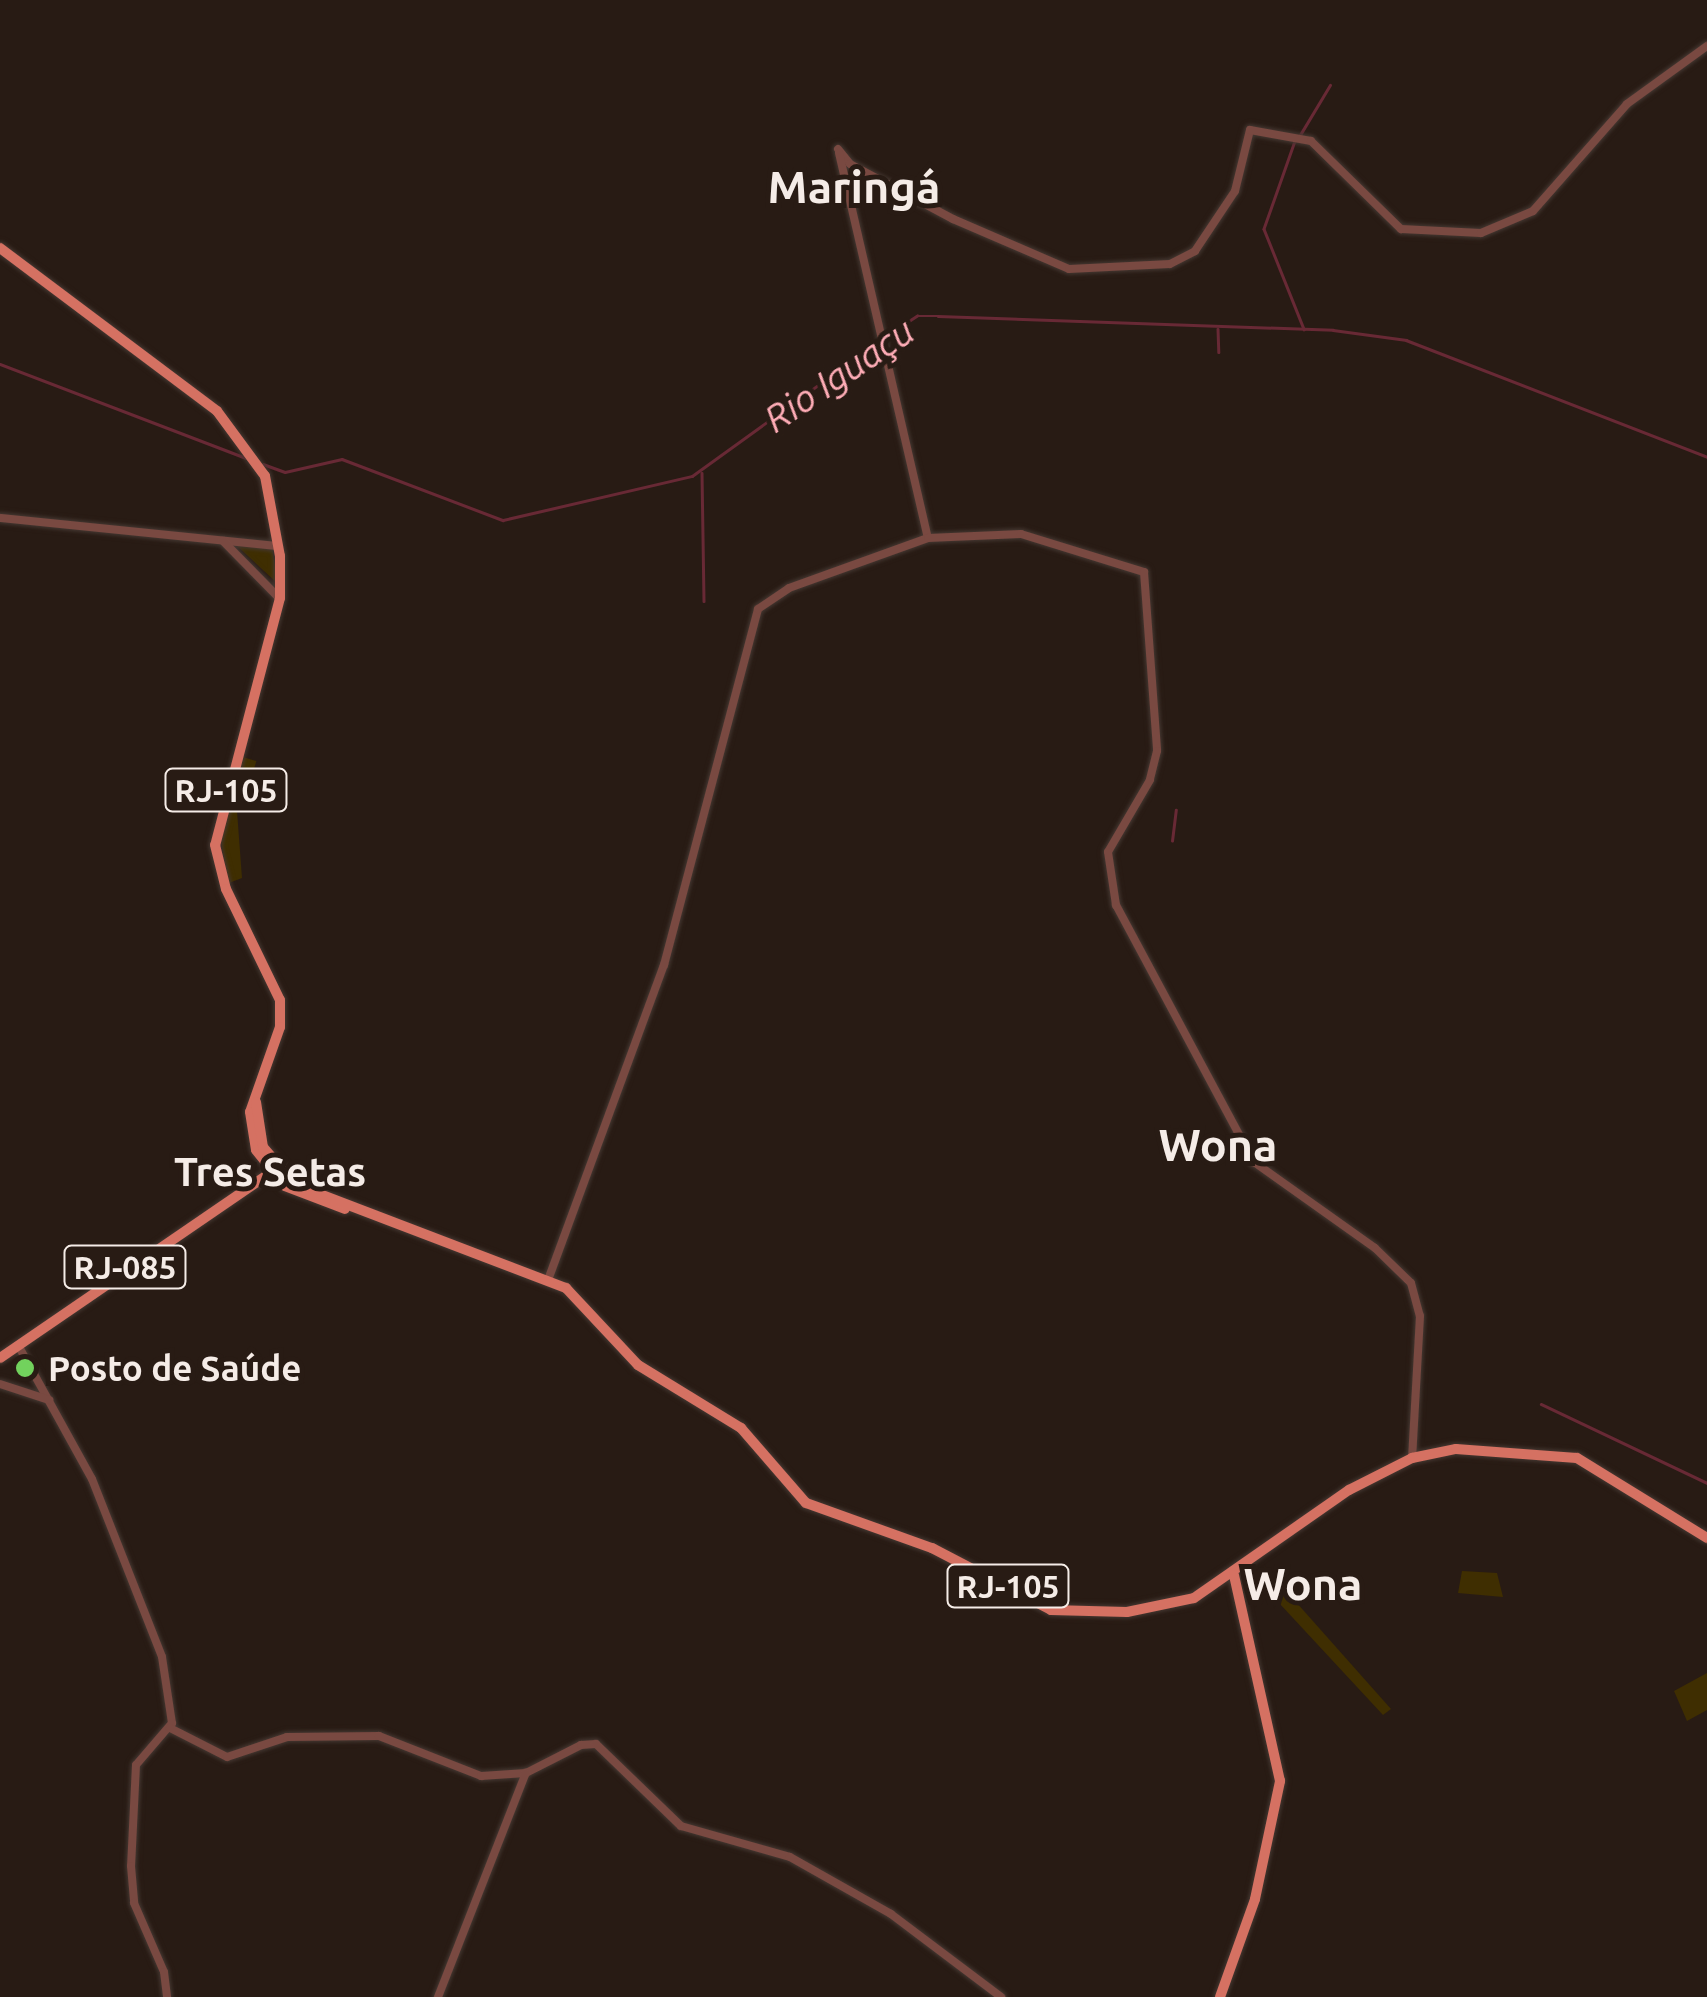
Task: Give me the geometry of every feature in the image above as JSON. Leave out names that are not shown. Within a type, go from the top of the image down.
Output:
[{"type":"main road","name":"RJ-105","points":[[0,248],[217,411],[260,465],[278,546],[280,598],[215,845],[226,889],[280,1000],[280,1027],[256,1102],[263,1156],[285,1181],[350,1210],[548,1280],[582,1298],[638,1365],[741,1428],[818,1510],[932,1548],[1064,1612],[1175,1604],[1234,1575],[1310,1513],[1412,1458],[1480,1448],[1566,1455],[1707,1538]]},
{"type":"main road","points":[[263,1156],[270,1173],[285,1181]]},
{"type":"main road","points":[[263,1156],[254,1182],[285,1181]]},
{"type":"main road","name":"RJ-085","points":[[0,1358],[270,1173]]},
{"type":"main road","points":[[1220,1997],[1255,1899],[1280,1781],[1234,1575]]},
{"type":"street","points":[[928,538],[838,149],[850,164],[1044,262],[1069,269],[1159,266],[1185,258],[1208,240],[1242,176],[1250,130],[1299,136],[1337,162],[1400,229],[1492,231],[1532,211],[1627,104],[1707,46]]},
{"type":"street","points":[[0,518],[278,546]]},
{"type":"street","points":[[925,525],[938,536]]},
{"type":"street","points":[[548,1280],[664,965],[758,609],[789,588],[928,538],[1022,534],[1144,572],[1157,752],[1150,780],[1111,843],[1109,877],[1119,912],[1247,1152],[1270,1176],[1403,1272],[1420,1316],[1412,1458]]},
{"type":"street","points":[[222,541],[280,598]]},
{"type":"street","points":[[18,1345],[92,1479],[153,1632],[172,1706],[170,1728],[136,1765],[131,1866],[134,1903],[164,1972],[167,1997]]},
{"type":"street","points":[[0,1384],[49,1400]]},
{"type":"street","points":[[170,1728],[227,1757],[287,1737],[370,1735],[464,1772],[526,1773],[581,1745],[596,1744],[681,1826],[790,1857],[890,1914],[1002,1997]]},
{"type":"street","points":[[438,1997],[526,1773]]},
{"type":"shaded area","points":[[272,545],[277,583],[237,546]]},
{"type":"shaded area","points":[[243,757],[256,761],[244,801],[231,797]]},
{"type":"shaded area","points":[[228,809],[237,811],[242,878],[229,883],[220,836]]},
{"type":"shaded area","points":[[1265,1567],[1391,1709],[1383,1715],[1253,1575]]},
{"type":"shaded area","points":[[1462,1571],[1497,1573],[1503,1597],[1458,1593]]},
{"type":"shaded area","points":[[1707,1673],[1707,1710],[1687,1721],[1674,1691]]},
{"type":"waterway","points":[[1300,135],[1330,85]]},
{"type":"waterway","points":[[1295,141],[1264,229],[1304,329]]},
{"type":"waterway","name":"Rio Iguaçu","points":[[263,464],[285,472],[342,459],[503,520],[692,476],[917,316],[1333,330],[1406,340],[1707,457]]},
{"type":"waterway","points":[[1218,329],[1219,352]]},
{"type":"waterway","name":"Rio Iguaçu","points":[[0,364],[246,458]]},
{"type":"waterway","points":[[702,473],[704,601]]},
{"type":"waterway","points":[[1172,841],[1176,810]]},
{"type":"waterway","points":[[1541,1404],[1707,1483]]},
{"type":"place","name":"Posto de Saúde","points":[[25,1368]]},
{"type":"district","name":"Maringá","points":[[854,187]]},
{"type":"district","name":"Wona","points":[[1218,1145]]},
{"type":"district","name":"Tres Setas","points":[[270,1172]]},
{"type":"district","name":"Wona","points":[[1303,1584]]}]
